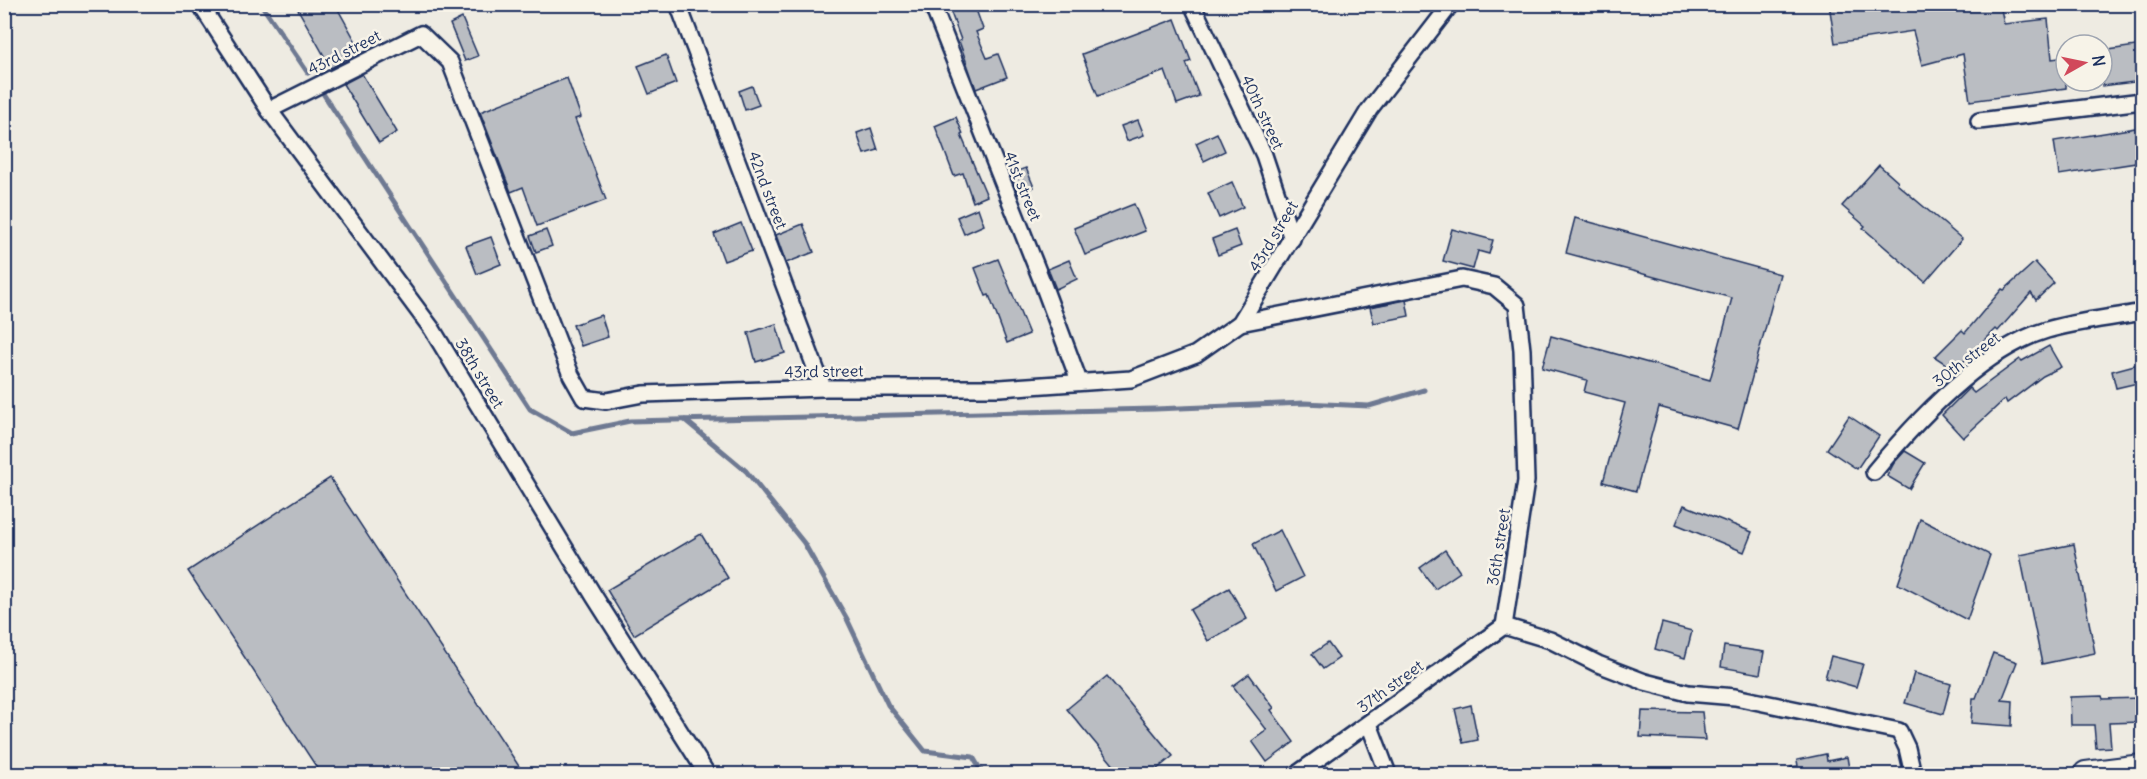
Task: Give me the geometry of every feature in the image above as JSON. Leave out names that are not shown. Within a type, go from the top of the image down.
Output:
[{"type":"main road","points":[[2086,774],[2142,767]]},
{"type":"street","name":"38th street","points":[[200,4],[269,110],[432,329],[594,596],[707,774]]},
{"type":"street","name":"42nd street","points":[[678,4],[823,388]]},
{"type":"street","name":"41st street","points":[[932,4],[1033,258],[1079,381]]},
{"type":"street","name":"40th street","points":[[1192,4],[1264,155],[1292,239]]},
{"type":"street","name":"43rd street","points":[[269,110],[421,34],[450,62],[571,375],[584,398],[606,401],[644,394],[823,388],[1000,388],[1131,379],[1196,354],[1240,323],[1369,111],[1451,4]]},
{"type":"street","points":[[1979,121],[2142,101]]},
{"type":"street","name":"36th street","points":[[1240,323],[1462,279],[1494,286],[1517,305],[1522,350],[1526,481],[1504,626]]},
{"type":"street","name":"30th street","points":[[1874,472],[1910,429],[1951,390],[2000,352],[2046,331],[2142,312]]},
{"type":"street","points":[[1504,626],[1550,640],[1607,668],[1645,682],[1688,693],[1745,699],[1899,731],[1907,748],[1912,774]]},
{"type":"street","name":"37th street","points":[[1297,774],[1504,626]]},
{"type":"street","points":[[1369,724],[1389,774]]},
{"type":"building","points":[[295,4],[335,4],[361,51],[331,68]]},
{"type":"building","points":[[966,4],[974,4],[983,29],[976,32],[987,58],[998,54],[1007,77],[976,89],[950,10]]},
{"type":"building","points":[[1829,4],[2000,4],[2004,24],[2048,19],[2052,59],[2054,59],[2054,90],[1970,101],[1963,54],[1922,65],[1913,31],[1835,43]]},
{"type":"building","points":[[462,18],[478,56],[465,61],[450,24]]},
{"type":"building","points":[[1175,19],[1191,61],[1186,63],[1199,96],[1177,104],[1165,71],[1098,96],[1082,54]]},
{"type":"building","points":[[2142,45],[2142,81],[2114,84],[2114,49]]},
{"type":"building","points":[[666,55],[676,83],[649,94],[638,66]]},
{"type":"building","points":[[362,74],[397,132],[379,143],[343,84]]},
{"type":"building","points":[[567,78],[581,117],[575,119],[606,200],[537,226],[523,187],[511,192],[480,112]]},
{"type":"building","points":[[752,86],[759,105],[745,110],[739,91]]},
{"type":"building","points":[[956,117],[963,134],[961,135],[987,196],[973,202],[963,173],[954,176],[935,126]]},
{"type":"building","points":[[1138,120],[1144,135],[1127,141],[1121,126]]},
{"type":"building","points":[[2142,127],[2142,162],[2059,175],[2054,141]]},
{"type":"building","points":[[871,128],[878,150],[864,154],[857,133]]},
{"type":"building","points":[[1217,133],[1225,151],[1204,161],[1196,143]]},
{"type":"building","points":[[1879,165],[1898,182],[1897,184],[1962,239],[1925,282],[1863,228],[1865,226],[1842,206]]},
{"type":"building","points":[[1026,168],[1034,187],[1018,194],[1010,174]]},
{"type":"building","points":[[1232,182],[1243,207],[1219,218],[1208,193]]},
{"type":"building","points":[[1134,204],[1145,231],[1085,255],[1074,228]]},
{"type":"building","points":[[978,208],[984,225],[964,234],[957,217]]},
{"type":"building","points":[[1575,218],[1780,274],[1738,429],[1659,407],[1636,491],[1603,482],[1625,403],[1584,392],[1587,380],[1542,368],[1551,336],[1710,380],[1732,298],[1566,253]]},
{"type":"building","points":[[741,223],[752,251],[724,261],[714,234]]},
{"type":"building","points":[[803,224],[814,252],[786,263],[776,235]]},
{"type":"building","points":[[1452,229],[1493,240],[1489,254],[1478,251],[1473,269],[1443,261]]},
{"type":"building","points":[[546,230],[552,246],[536,252],[530,236]]},
{"type":"building","points":[[1235,230],[1241,246],[1218,255],[1212,239]]},
{"type":"building","points":[[491,237],[501,264],[477,274],[466,246]]},
{"type":"building","points":[[998,259],[1029,334],[1007,343],[989,295],[986,296],[975,268]]},
{"type":"building","points":[[1069,260],[1077,279],[1056,289],[1048,269]]},
{"type":"building","points":[[2035,262],[2054,283],[2036,300],[2031,293],[1998,331],[1996,329],[1955,370],[1935,357],[1962,330],[1965,333],[2002,289],[2004,290]]},
{"type":"building","points":[[1406,300],[1409,316],[1374,323],[1370,307]]},
{"type":"building","points":[[601,315],[608,337],[581,346],[573,325]]},
{"type":"building","points":[[776,324],[785,353],[756,362],[748,333]]},
{"type":"building","points":[[2049,346],[2061,367],[2043,376],[2007,403],[2005,399],[1963,438],[1942,415],[1969,388],[1974,393],[2020,359],[2022,361]]},
{"type":"building","points":[[2142,363],[2142,382],[2116,388],[2112,371]]},
{"type":"building","points":[[1849,416],[1879,436],[1857,469],[1827,449]]},
{"type":"building","points":[[1905,451],[1925,463],[1909,489],[1887,476],[1894,463]]},
{"type":"building","points":[[330,478],[524,774],[321,774],[188,571]]},
{"type":"building","points":[[1684,505],[1752,532],[1744,552],[1676,524]]},
{"type":"building","points":[[1920,519],[1990,555],[1967,620],[1898,584]]},
{"type":"building","points":[[1280,530],[1303,577],[1276,591],[1253,544]]},
{"type":"building","points":[[701,534],[728,578],[634,635],[607,590]]},
{"type":"building","points":[[2074,544],[2095,653],[2042,664],[2020,555]]},
{"type":"building","points":[[1445,550],[1460,572],[1435,589],[1420,568]]},
{"type":"building","points":[[1229,588],[1247,619],[1208,641],[1190,610]]},
{"type":"building","points":[[1662,623],[1692,631],[1685,658],[1655,649]]},
{"type":"building","points":[[1328,643],[1339,658],[1323,669],[1312,654]]},
{"type":"building","points":[[1724,646],[1764,652],[1760,674],[1721,667]]},
{"type":"building","points":[[1993,653],[2017,662],[2002,700],[2013,701],[2012,726],[1971,723],[1973,698],[1976,698]]},
{"type":"building","points":[[1831,656],[1863,664],[1856,687],[1825,678]]},
{"type":"building","points":[[1914,673],[1951,684],[1943,714],[1905,703]]},
{"type":"building","points":[[1249,674],[1274,708],[1271,710],[1294,742],[1267,762],[1252,741],[1267,730],[1233,686]]},
{"type":"building","points":[[1107,676],[1173,756],[1151,774],[1121,774],[1067,709]]},
{"type":"building","points":[[2102,696],[2103,699],[2142,698],[2142,722],[2109,723],[2111,747],[2096,748],[2094,725],[2071,725],[2070,697]]},
{"type":"building","points":[[1471,705],[1478,740],[1463,743],[1455,709]]},
{"type":"building","points":[[1642,711],[1702,712],[1705,740],[1640,737]]},
{"type":"building","points":[[1826,754],[1827,761],[1847,757],[1850,774],[1791,774],[1791,767],[1798,766],[1797,760]]},
{"type":"waterway","points":[[261,4],[308,73]]},
{"type":"waterway","points":[[324,95],[530,409],[572,433],[630,421],[1155,409],[1304,403],[1369,406],[1424,390]]},
{"type":"waterway","points":[[685,420],[746,471],[804,543],[847,619],[888,705],[925,751],[973,757],[983,774]]}]
